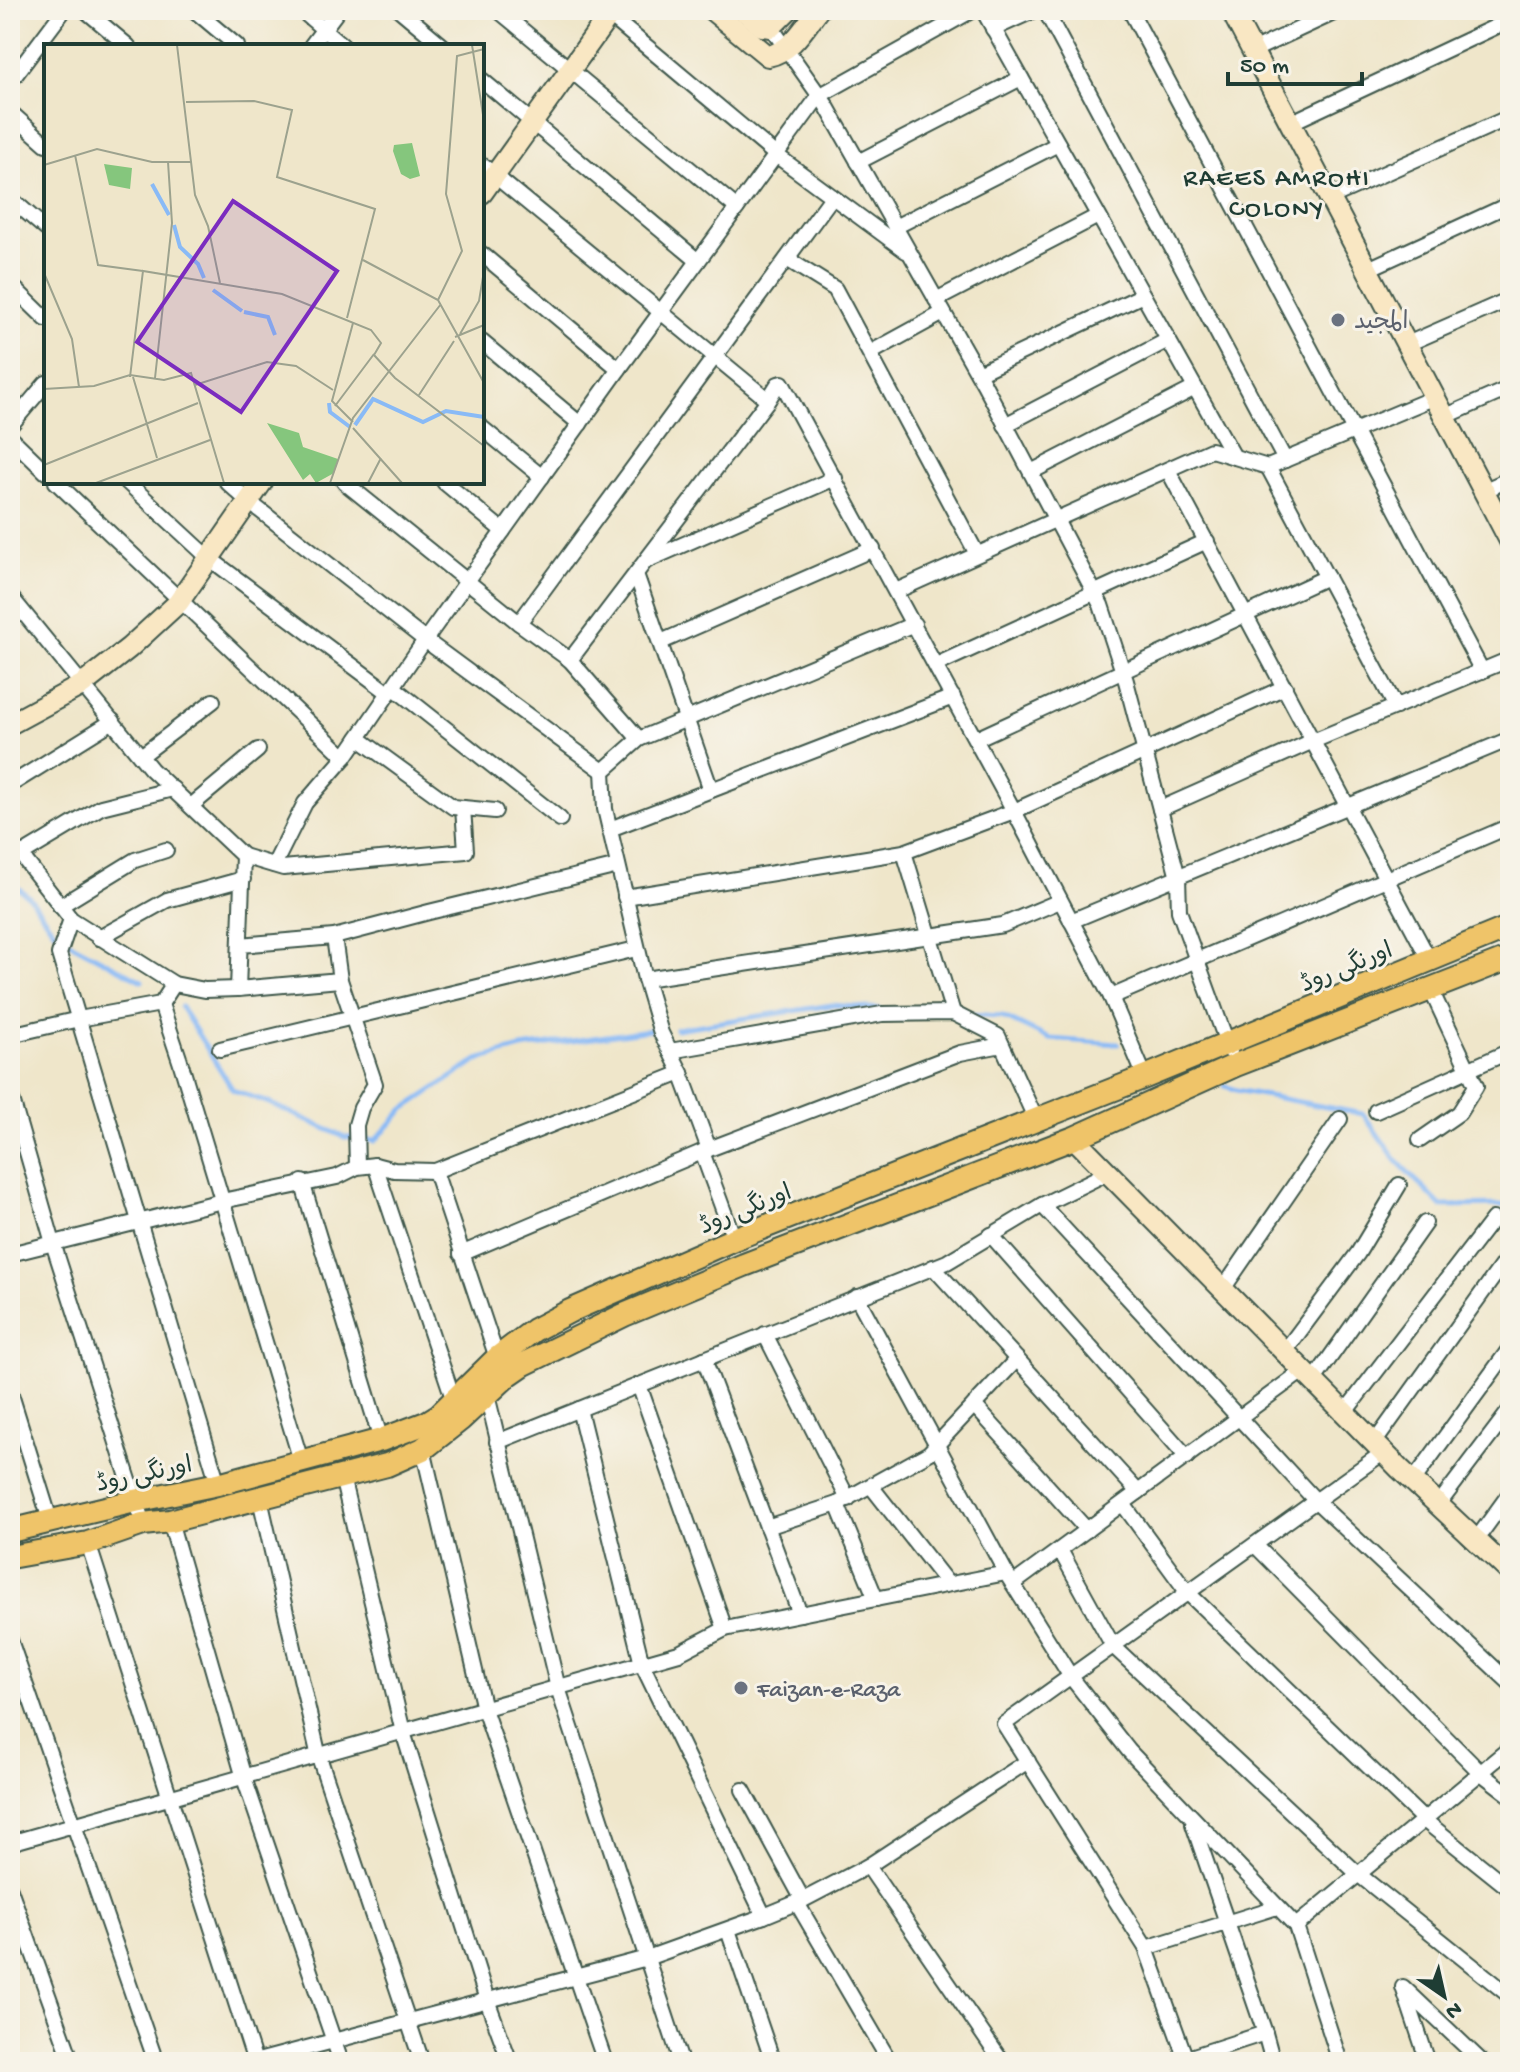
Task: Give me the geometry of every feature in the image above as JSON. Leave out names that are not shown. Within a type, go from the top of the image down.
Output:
[{"type":"main road","name":"اورنگی روڈ","points":[[10,1531],[218,1484],[381,1440],[426,1423],[439,1415],[497,1358],[534,1330],[570,1311],[734,1239],[1145,1077],[1510,927]]},
{"type":"main road","name":"اورنگی روڈ","points":[[10,1557],[88,1543],[143,1524],[170,1521],[387,1465],[423,1449],[524,1364],[624,1315],[744,1265],[1074,1138],[1236,1065],[1510,958]]},
{"type":"street","points":[[10,82],[64,10]]},
{"type":"street","points":[[85,10],[126,44]]},
{"type":"street","points":[[194,10],[235,44]]},
{"type":"street","points":[[301,10],[341,44]]},
{"type":"street","points":[[313,44],[338,10]]},
{"type":"street","points":[[400,10],[441,44]]},
{"type":"street","points":[[498,10],[737,208]]},
{"type":"street","points":[[712,10],[768,56],[787,49],[818,10]]},
{"type":"street","points":[[743,10],[762,26],[771,27],[819,96],[978,373],[1101,605],[1123,672],[1178,877],[1179,911],[1236,1065]]},
{"type":"street","points":[[771,27],[788,10]]},
{"type":"street","points":[[274,865],[305,803],[345,757],[619,369],[819,96],[973,10]]},
{"type":"street","points":[[983,10],[1234,457]]},
{"type":"street","points":[[993,29],[1035,10]]},
{"type":"street","points":[[1045,10],[1285,460]]},
{"type":"street","points":[[1130,10],[1482,671]]},
{"type":"street","points":[[1231,10],[1510,541]]},
{"type":"street","points":[[1252,51],[1340,10]]},
{"type":"street","points":[[768,400],[488,170],[532,123],[609,12],[776,155],[911,255]]},
{"type":"street","points":[[1290,123],[1510,20]]},
{"type":"street","points":[[33,51],[44,60]]},
{"type":"street","points":[[858,162],[1021,78]]},
{"type":"street","points":[[484,82],[698,261]]},
{"type":"street","points":[[10,112],[44,142]]},
{"type":"street","points":[[1329,198],[1510,117]]},
{"type":"street","points":[[895,227],[1058,144]]},
{"type":"street","points":[[519,623],[832,197]]},
{"type":"street","points":[[10,198],[44,227]]},
{"type":"street","points":[[1366,270],[1510,204]]},
{"type":"street","points":[[870,353],[940,306],[1098,216]]},
{"type":"street","points":[[484,256],[619,369]]},
{"type":"street","points":[[787,259],[835,289],[977,554]]},
{"type":"street","points":[[10,284],[44,317]]},
{"type":"street","points":[[978,373],[1143,295]]},
{"type":"street","points":[[1405,345],[1510,299]]},
{"type":"street","points":[[1005,425],[1168,340]]},
{"type":"street","points":[[484,344],[580,424]]},
{"type":"street","points":[[570,660],[778,384],[783,384],[1014,811],[1111,997],[1145,1077]]},
{"type":"street","points":[[10,426],[44,385]]},
{"type":"street","points":[[1031,472],[1195,388]]},
{"type":"street","points":[[1444,417],[1510,388]]},
{"type":"street","points":[[34,397],[44,405]]},
{"type":"street","points":[[896,591],[1211,450],[1268,467],[1433,398]]},
{"type":"street","points":[[484,430],[542,477]]},
{"type":"street","points":[[10,437],[44,470]]},
{"type":"street","points":[[1268,467],[1396,707]]},
{"type":"street","points":[[1168,470],[1430,961]]},
{"type":"street","points":[[646,561],[835,478]]},
{"type":"street","points":[[1483,491],[1510,479]]},
{"type":"street","points":[[58,484],[345,757]]},
{"type":"street","points":[[129,484],[209,558],[391,690],[560,819]]},
{"type":"street","points":[[229,484],[425,640],[603,771]]},
{"type":"street","points":[[10,724],[82,685],[129,648],[179,601],[261,484]]},
{"type":"street","points":[[346,484],[519,623],[570,660],[639,739]]},
{"type":"street","points":[[446,484],[503,531]]},
{"type":"street","points":[[936,665],[1207,541]]},
{"type":"street","points":[[661,642],[873,549]]},
{"type":"street","points":[[636,574],[711,790]]},
{"type":"street","points":[[976,739],[1327,577]]},
{"type":"street","points":[[10,596],[141,756],[243,856],[283,868],[466,851],[463,808]]},
{"type":"street","points":[[603,771],[639,739],[914,624]]},
{"type":"street","points":[[1160,809],[1510,659]]},
{"type":"street","points":[[625,897],[904,852],[1014,811],[1285,687]]},
{"type":"street","points":[[610,829],[953,697]]},
{"type":"street","points":[[141,756],[213,701]]},
{"type":"street","points":[[10,785],[113,721]]},
{"type":"street","points":[[358,738],[453,807],[495,811]]},
{"type":"street","points":[[1071,921],[1510,739]]},
{"type":"street","points":[[191,806],[258,750]]},
{"type":"street","points":[[603,771],[605,809],[636,949],[661,1033],[681,1073],[734,1239]]},
{"type":"street","points":[[21,855],[101,807],[173,789]]},
{"type":"street","points":[[1111,997],[1510,826]]},
{"type":"street","points":[[10,844],[60,906],[68,925],[59,954],[218,1484]]},
{"type":"street","points":[[60,906],[135,860],[166,850]]},
{"type":"street","points":[[904,852],[953,1013]]},
{"type":"street","points":[[238,989],[243,856]]},
{"type":"street","points":[[240,945],[334,937],[618,866]]},
{"type":"street","points":[[99,938],[167,900],[243,879]]},
{"type":"street","points":[[645,979],[1003,925],[1060,901]]},
{"type":"street","points":[[68,925],[99,938],[174,984],[205,990],[340,980]]},
{"type":"street","points":[[334,937],[340,980],[375,1084],[361,1108],[356,1125],[357,1161]]},
{"type":"street","points":[[220,1049],[636,949]]},
{"type":"street","points":[[10,1035],[161,1004],[174,984]]},
{"type":"street","points":[[1420,1140],[1459,1113],[1476,1086],[1431,990]]},
{"type":"street","points":[[161,1004],[301,1461]]},
{"type":"street","points":[[670,1051],[882,1014],[953,1013],[998,1036],[1036,1120]]},
{"type":"street","points":[[461,1254],[706,1150],[960,1053],[1002,1045]]},
{"type":"street","points":[[1376,1111],[1510,1051]]},
{"type":"street","points":[[357,1161],[394,1170],[435,1171],[681,1073]]},
{"type":"street","points":[[10,1093],[53,1243],[143,1524]]},
{"type":"street","points":[[1223,1289],[1340,1119]]},
{"type":"street","points":[[1074,1138],[1413,1481],[1509,1567]]},
{"type":"street","points":[[10,1254],[302,1182],[337,1177],[357,1161]]},
{"type":"street","points":[[375,1165],[454,1401]]},
{"type":"street","points":[[435,1171],[497,1358]]},
{"type":"street","points":[[497,1442],[947,1262],[1042,1205],[1109,1172]]},
{"type":"street","points":[[302,1182],[381,1440]]},
{"type":"street","points":[[1285,1351],[1358,1253],[1399,1185]]},
{"type":"street","points":[[1042,1205],[1316,1501],[1510,1683]]},
{"type":"street","points":[[1345,1412],[1493,1219]]},
{"type":"street","points":[[10,1843],[679,1653],[725,1629],[948,1584],[1010,1578],[1060,1550],[1239,1418],[1309,1375],[1425,1223]]},
{"type":"street","points":[[991,1235],[1187,1457]]},
{"type":"street","points":[[1265,2033],[1183,2061],[1146,1948],[1004,1724],[1316,1501],[1379,1447],[1510,1254]]},
{"type":"street","points":[[933,1267],[1138,1492]]},
{"type":"street","points":[[857,1297],[1010,1578],[1071,1677],[1129,1751],[1296,1926],[1340,2062]]},
{"type":"street","points":[[765,1334],[842,1501],[876,1599]]},
{"type":"street","points":[[1413,1481],[1510,1348]]},
{"type":"street","points":[[704,1359],[800,1614]]},
{"type":"street","points":[[767,1527],[842,1501],[929,1453],[1017,1359]]},
{"type":"street","points":[[639,1385],[725,1629]]},
{"type":"street","points":[[10,1391],[50,1520]]},
{"type":"street","points":[[487,1395],[558,1688],[681,2062]]},
{"type":"street","points":[[974,1405],[1087,1530]]},
{"type":"street","points":[[579,1409],[642,1664],[764,1916]]},
{"type":"street","points":[[1438,1505],[1510,1410]]},
{"type":"street","points":[[423,1449],[484,1709],[605,2062]]},
{"type":"street","points":[[342,1477],[403,1732],[487,2000],[510,2062]]},
{"type":"street","points":[[871,1486],[948,1584]]},
{"type":"street","points":[[1476,1540],[1510,1493]]},
{"type":"street","points":[[260,1499],[319,1757],[422,2062]]},
{"type":"street","points":[[1123,1504],[1188,1593],[1424,1820],[1510,1889]]},
{"type":"street","points":[[170,1521],[244,1778],[341,2062]]},
{"type":"street","points":[[88,1543],[254,2062],[647,1958],[728,1930],[800,1902],[868,1866],[1028,1761]]},
{"type":"street","points":[[1255,1545],[1480,1772],[1510,1795]]},
{"type":"street","points":[[1060,1550],[1113,1646],[1358,1874],[1510,1996]]},
{"type":"street","points":[[10,1640],[156,2062]]},
{"type":"street","points":[[1296,1926],[1510,1748]]},
{"type":"street","points":[[743,1790],[800,1902],[890,2062]]},
{"type":"street","points":[[1191,1817],[1273,2062]]},
{"type":"street","points":[[868,1866],[1002,2062]]},
{"type":"street","points":[[10,1889],[72,2062]]},
{"type":"street","points":[[1146,1948],[1277,1907]]},
{"type":"street","points":[[728,1930],[773,2062]]},
{"type":"street","points":[[1428,2062],[1403,1987],[1482,2062]]},
{"type":"waterway","points":[[10,881],[30,898],[53,930],[74,945],[142,981]]},
{"type":"waterway","points":[[676,1029],[832,1005],[879,1009]]},
{"type":"waterway","points":[[181,1007],[233,1090],[344,1137],[375,1141],[404,1109],[478,1060],[521,1048],[650,1030]]},
{"type":"waterway","points":[[965,1014],[1002,1016],[1050,1039],[1118,1044]]},
{"type":"waterway","points":[[1225,1086],[1363,1114],[1396,1160],[1441,1206],[1510,1205]]},
{"type":"place","name":"المجید","points":[[1338,320]]},
{"type":"place","name":"Faizan-e-Raza","points":[[741,1688]]},
{"type":"district","name":"RAEES AMROHI COLONY","points":[[1277,191]]}]
